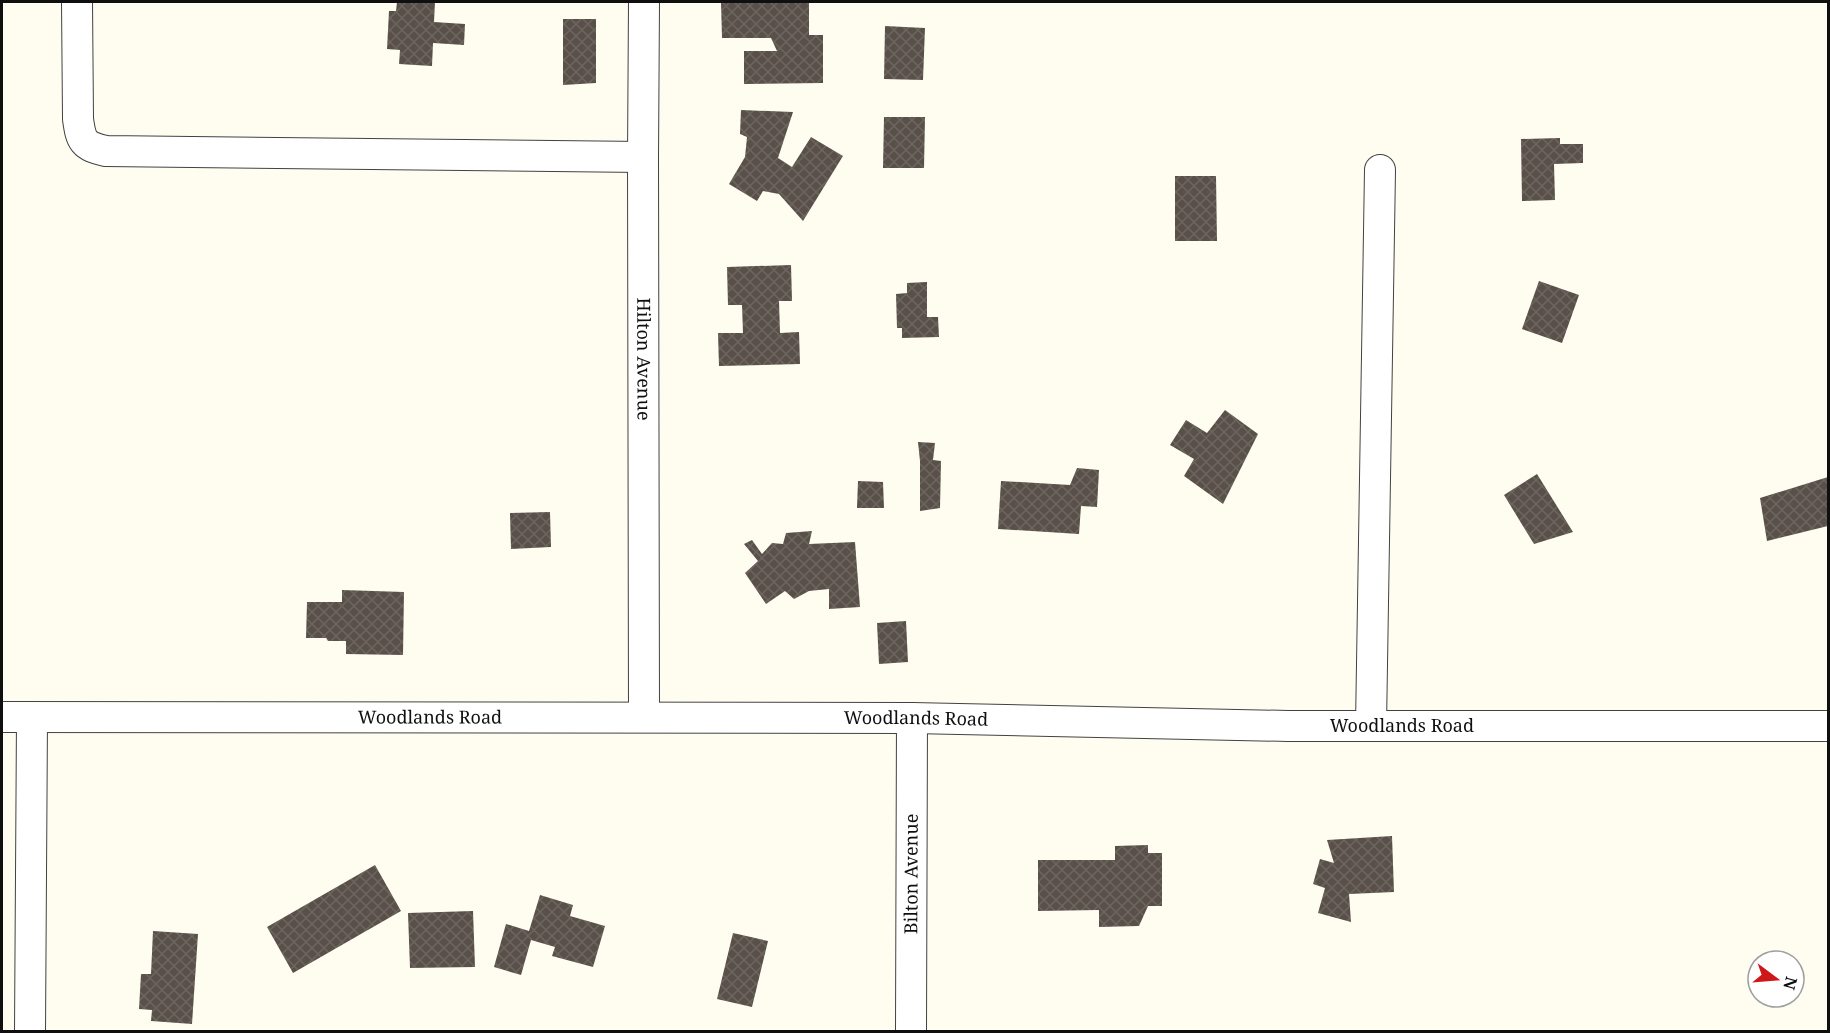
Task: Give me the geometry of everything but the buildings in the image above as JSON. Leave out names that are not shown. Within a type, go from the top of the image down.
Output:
[{"type":"street","points":[[77,2],[80,135],[85,144],[96,149],[643,157]]},
{"type":"street","name":"Hilton Avenue","points":[[644,2],[644,717]]},
{"type":"street","points":[[1371,726],[1380,170]]},
{"type":"street","name":"Woodlands Road","points":[[2,717],[912,718],[1288,726],[1828,726]]},
{"type":"street","points":[[30,1032],[32,718]]},
{"type":"street","name":"Bilton Avenue","points":[[911,1032],[912,718]]}]
